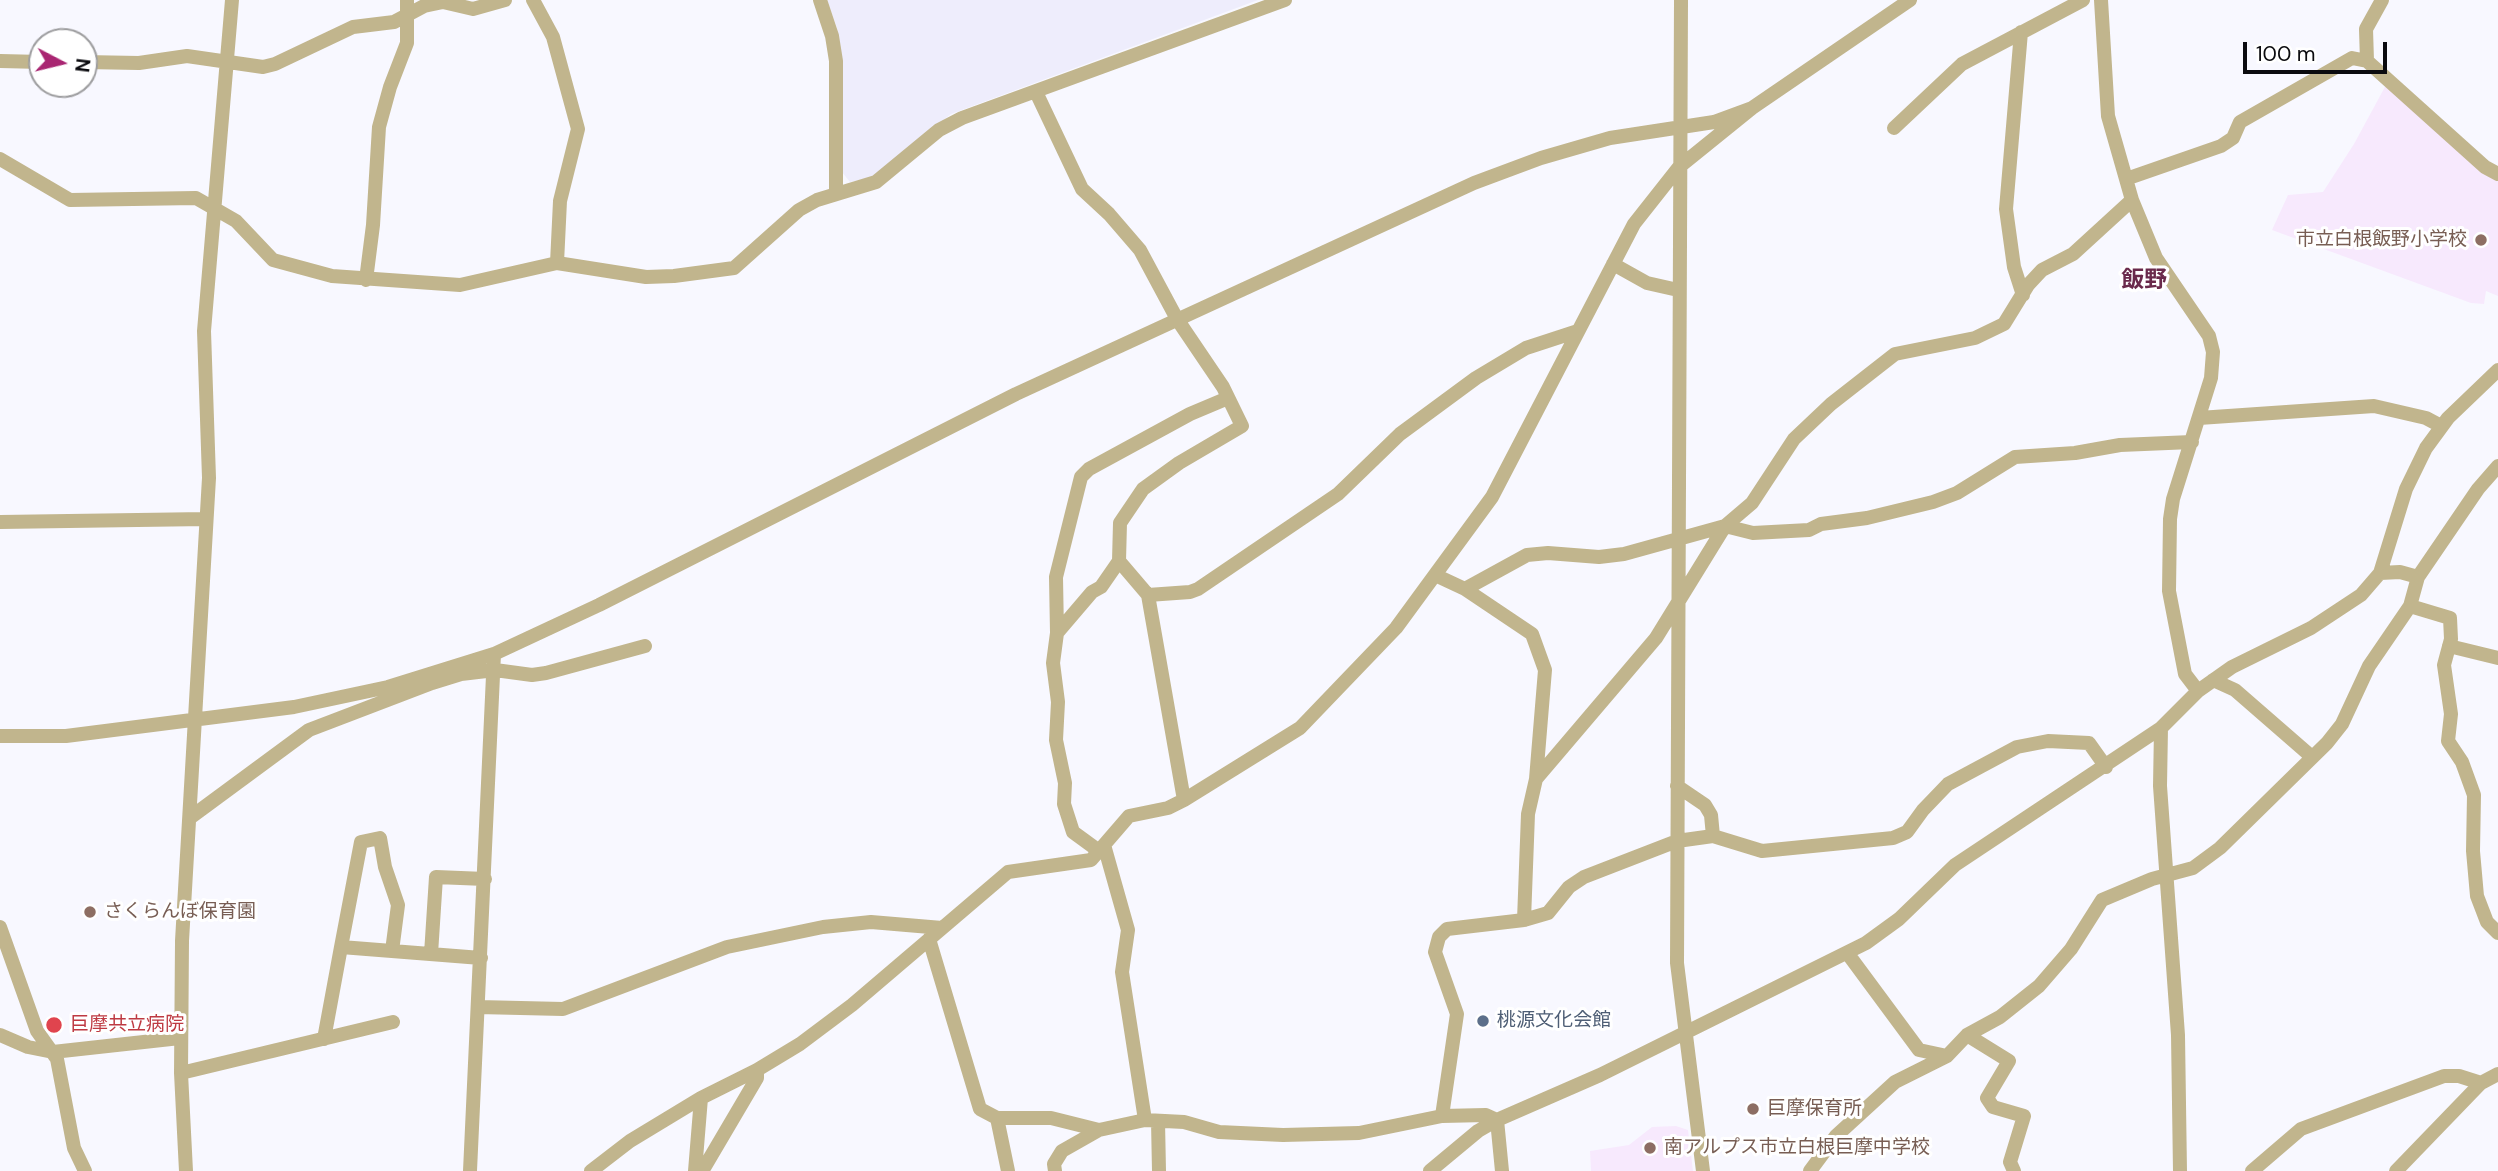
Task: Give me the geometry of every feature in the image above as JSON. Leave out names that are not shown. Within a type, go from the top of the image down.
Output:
[{"type":"street","points":[[186,1171],[180,1038],[182,941],[197,720],[209,478],[204,331],[232,0]]},
{"type":"street","points":[[366,280],[373,225],[379,127],[390,87],[407,43],[407,0]]},
{"type":"street","points":[[98,62],[139,63],[187,56],[262,67],[275,64],[353,27],[394,22],[424,6],[443,2],[473,9],[505,0]]},
{"type":"street","points":[[533,0],[553,37],[578,129],[560,201],[557,263]]},
{"type":"street","points":[[820,0],[832,36],[836,61],[836,194]]},
{"type":"street","points":[[0,159],[70,200],[196,198],[236,221],[273,260],[331,276],[460,285],[557,263],[646,276],[734,268],[799,210],[836,194],[876,183],[918,146],[951,124],[1285,0]]},
{"type":"street","points":[[1681,0],[1677,962],[1703,1171]]},
{"type":"street","points":[[591,1171],[630,1141],[701,1098],[757,1070],[800,1044],[852,1005],[1009,872],[1091,860],[1129,816],[1168,808],[1184,800],[1300,728],[1396,628],[1492,497],[1634,224],[1679,167],[1752,108],[1910,0]]},
{"type":"street","points":[[1894,128],[1962,64],[2083,0]]},
{"type":"street","points":[[2101,0],[2108,116],[2132,200],[2156,258],[2209,336],[2214,365],[2173,499],[2169,591],[2185,674],[2198,691]]},
{"type":"street","points":[[2367,61],[2366,29],[2382,0]]},
{"type":"street","points":[[2021,32],[2006,209],[2014,267],[2023,295]]},
{"type":"street","points":[[2126,178],[2221,146],[2233,138],[2241,122],[2353,58],[2367,61],[2485,167],[2498,174]]},
{"type":"street","points":[[0,61],[28,62]]},
{"type":"street","points":[[1036,92],[1082,189],[1109,214],[1140,250],[1177,319],[1228,398],[1242,426],[1179,463],[1143,489],[1120,523],[1119,561],[1101,587],[1092,592],[1056,632]]},
{"type":"street","points":[[0,736],[66,736],[295,708],[388,687],[494,654],[598,605],[1016,394],[1474,183],[1541,158],[1609,138],[1714,122],[1752,108]]},
{"type":"street","points":[[1536,779],[1592,710],[1616,689],[1677,606],[1725,526],[1752,503],[1794,439],[1830,404],[1895,355],[1975,338],[2004,324],[2042,270],[2073,254],[2132,200]]},
{"type":"street","points":[[1613,264],[1647,283],[1678,290]]},
{"type":"street","points":[[1148,594],[1190,592],[1198,589],[1338,494],[1400,434],[1476,378],[1526,348],[1578,331]]},
{"type":"street","points":[[1430,1171],[1478,1131],[1497,1120],[1600,1075],[1684,1031],[1848,954],[1883,932],[1955,865],[1991,839],[2106,767],[2161,728],[2213,680],[2232,667],[2322,621],[2361,595],[2380,573],[2406,489],[2441,426],[2498,370]]},
{"type":"street","points":[[1159,1171],[1152,1121],[1122,972],[1128,930],[1102,848],[1073,832],[1064,804],[1065,783],[1056,740],[1058,702],[1052,663],[1056,632],[1056,577],[1081,477],[1089,468],[1189,414],[1228,398]]},
{"type":"street","points":[[2199,418],[2374,406],[2426,418],[2441,426]]},
{"type":"street","points":[[1465,589],[1527,555],[1548,553],[1599,557],[1677,540],[1725,526],[1753,533],[1809,530],[1821,524],[1867,518],[1933,502],[1957,493],[2015,457],[2075,453],[2120,445],[2192,442]]},
{"type":"street","points":[[1810,1171],[1836,1136],[1895,1082],[1947,1056],[1968,1035],[2000,1017],[2039,985],[2071,949],[2102,900],[2125,889],[2193,868],[2220,848],[2312,757],[2342,724],[2369,666],[2410,606],[2418,577],[2478,489],[2498,466]]},
{"type":"street","points":[[0,522],[206,519]]},
{"type":"street","points":[[1119,561],[1148,594],[1184,800]]},
{"type":"street","points":[[2380,573],[2400,572],[2418,577]]},
{"type":"street","points":[[1435,575],[1465,589],[1532,634],[1545,670],[1536,779],[1528,814],[1524,920]]},
{"type":"street","points":[[2410,606],[2450,618],[2449,646],[2444,665],[2451,714],[2448,741],[2471,782],[2474,795],[2473,851],[2477,896],[2487,922],[2498,933]]},
{"type":"street","points":[[191,817],[309,730],[432,683],[461,674],[495,670],[532,675],[546,673],[645,646]]},
{"type":"street","points":[[2449,646],[2498,658]]},
{"type":"street","points":[[470,1171],[494,654]]},
{"type":"street","points":[[2213,680],[2235,690],[2312,757]]},
{"type":"street","points":[[2161,728],[2160,786],[2178,1035],[2180,1171]]},
{"type":"street","points":[[1441,1116],[1457,1014],[1435,952],[1439,937],[1447,929],[1524,920],[1548,913],[1569,887],[1584,877],[1677,841],[1713,836],[1762,851],[1893,838],[1907,832],[1935,796],[1971,769],[2017,747],[2048,741],[2089,743],[2106,767]]},
{"type":"street","points":[[1677,786],[1705,805],[1711,815],[1713,836]]},
{"type":"street","points":[[324,1039],[361,842],[380,838],[385,867],[398,905],[392,951]]},
{"type":"street","points":[[431,954],[436,877],[485,879]]},
{"type":"street","points":[[478,1007],[563,1009],[727,947],[823,927],[871,922],[942,928]]},
{"type":"street","points":[[0,927],[37,1031],[57,1059],[74,1148],[85,1171]]},
{"type":"street","points":[[929,939],[980,1109],[997,1118],[1051,1118],[1099,1130]]},
{"type":"street","points":[[341,947],[481,958]]},
{"type":"street","points":[[1848,954],[1919,1050],[1947,1056]]},
{"type":"street","points":[[181,1073],[393,1022]]},
{"type":"street","points":[[0,1035],[28,1047],[53,1052],[180,1038]]},
{"type":"street","points":[[1968,1035],[2009,1062],[1987,1098],[1993,1107],[2024,1116],[2010,1162],[2014,1171]]},
{"type":"street","points":[[701,1098],[697,1171],[704,1168],[757,1078],[757,1070]]},
{"type":"street","points":[[2396,1171],[2481,1083],[2498,1074]]},
{"type":"street","points":[[2252,1171],[2301,1129],[2444,1076],[2457,1075],[2481,1083]]},
{"type":"street","points":[[1040,1171],[1054,1168],[1062,1151],[1099,1130],[1152,1121],[1184,1122],[1219,1132],[1293,1135],[1359,1133],[1441,1116],[1486,1115],[1497,1120]]},
{"type":"street","points":[[997,1118],[1007,1171]]},
{"type":"street","points":[[1497,1120],[1502,1171]]},
{"type":"shaded area","points":[[827,0],[1258,0],[951,114],[874,177],[850,182],[842,172],[842,61],[837,28]]},
{"type":"shaded area","points":[[2386,85],[2498,179],[2498,296],[2486,291],[2484,304],[2471,303],[2272,230],[2288,195],[2323,192],[2354,144]]},
{"type":"shaded area","name":"南アルプス市立白根巨摩中学校","points":[[1676,1126],[1688,1130],[1693,1171],[1591,1171],[1590,1151],[1629,1145],[1652,1127]]},
{"type":"place","name":"市立白根飯野小学校","points":[[2481,240]]},
{"type":"place","name":"さくらんぼ保育園","points":[[90,912]]},
{"type":"place","name":"桃源文化会館","points":[[1483,1021]]},
{"type":"place","name":"巨摩共立病院","points":[[54,1025]]},
{"type":"place","name":"巨摩保育所","points":[[1753,1109]]},
{"type":"place","name":"南アルプス市立白根巨摩中学校","points":[[1650,1148]]},
{"type":"district","name":"飯野","points":[[2144,281]]}]
